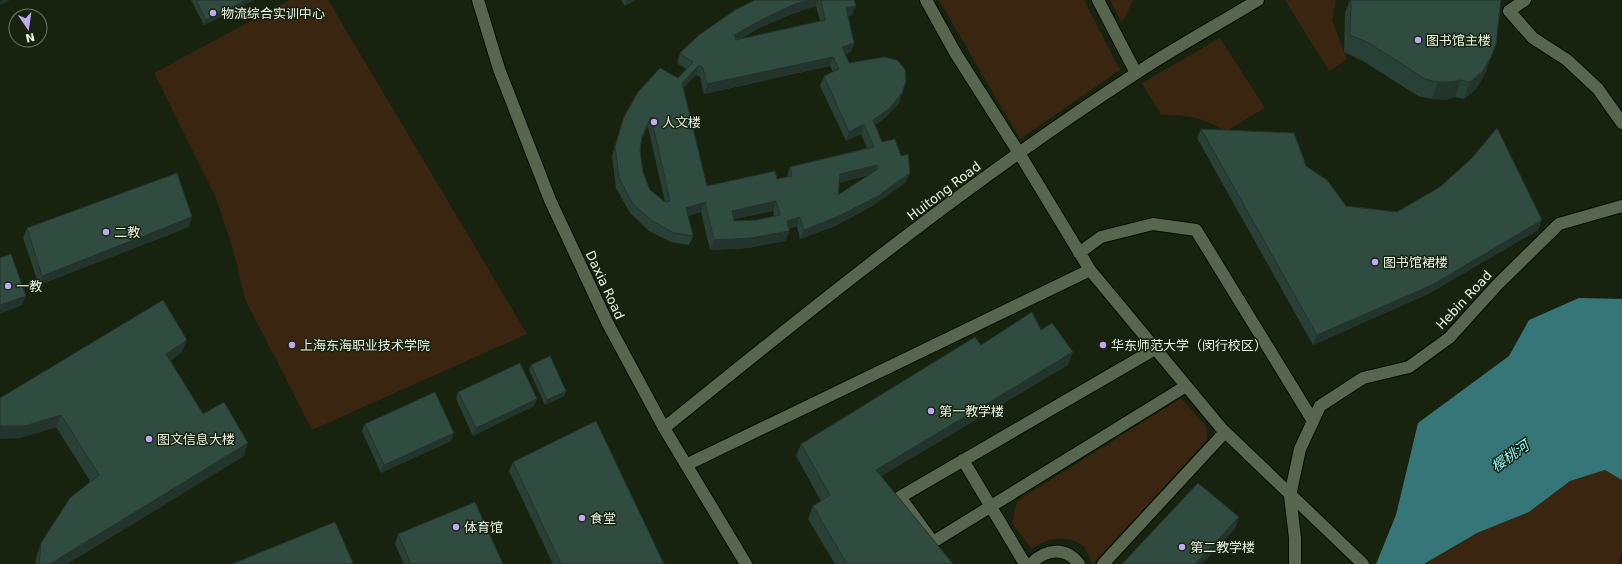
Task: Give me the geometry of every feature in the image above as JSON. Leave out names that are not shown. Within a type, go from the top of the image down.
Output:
[{"type":"street","name":"Daxia Road","points":[[478,0],[499,69],[550,200],[608,324],[664,428],[746,564]]},
{"type":"street","points":[[926,0],[956,54],[1019,153],[1090,270],[1226,432],[1290,496],[1363,564]]},
{"type":"street","points":[[1098,0],[1136,73]]},
{"type":"street","name":"Huitong Road","points":[[664,428],[814,306],[1019,153],[1136,73],[1258,0]]},
{"type":"street","points":[[1525,0],[1509,12],[1533,38],[1567,60],[1598,89],[1622,123]]},
{"type":"street","name":"Hebin Road","points":[[1290,496],[1300,449],[1320,406],[1363,378],[1409,367],[1449,338],[1496,285],[1559,224],[1622,206]]},
{"type":"street","points":[[1079,253],[1101,237],[1154,224],[1196,230],[1313,421]]},
{"type":"street","points":[[686,465],[1090,270]]},
{"type":"street","points":[[1155,349],[900,497],[933,542],[1186,386]]},
{"type":"street","points":[[1104,564],[1226,432]]},
{"type":"street","points":[[963,460],[1025,564]]},
{"type":"street","points":[[1290,496],[1296,538],[1295,564]]},
{"type":"street","points":[[1032,564],[1037,558],[1054,551],[1072,555],[1079,564]]},
{"type":"shaded area","points":[[290,0],[328,0],[527,334],[312,430],[245,299],[233,249],[216,198],[154,73]]},
{"type":"shaded area","points":[[939,0],[1084,0],[1120,70],[1020,139]]},
{"type":"shaded area","points":[[1110,0],[1133,0],[1122,23]]},
{"type":"shaded area","points":[[1285,0],[1336,0],[1332,20],[1347,59],[1329,71]]},
{"type":"shaded area","points":[[1220,38],[1265,108],[1226,131],[1202,120],[1187,116],[1161,115],[1142,83]]},
{"type":"shaded area","points":[[1181,398],[1206,426],[1207,440],[1093,564],[1083,546],[1069,539],[1049,540],[1032,549],[1012,524],[1017,501]]},
{"type":"shaded area","points":[[1605,470],[1622,480],[1622,552],[1618,564],[1424,564],[1477,533],[1529,512],[1570,481]]},
{"type":"water","name":"樱桃河","points":[[1579,298],[1622,299],[1622,480],[1605,470],[1570,481],[1529,512],[1477,533],[1424,564],[1376,564],[1396,515],[1418,423],[1509,356],[1529,320]]},
{"type":"building","name":"物流综合实训中心","points":[[196,0],[246,0],[206,20]]},
{"type":"building","name":"人文楼","points":[[755,0],[809,0],[795,4],[763,19],[734,35],[736,40],[825,20],[821,0],[854,0],[856,6],[846,8],[854,43],[842,47],[849,63],[884,57],[897,60],[905,69],[906,81],[902,93],[890,108],[873,120],[882,142],[895,139],[901,156],[908,154],[910,173],[878,196],[839,216],[804,230],[800,217],[787,221],[789,231],[751,238],[714,240],[705,202],[686,208],[693,236],[674,233],[652,221],[633,204],[619,178],[615,146],[624,117],[638,92],[660,68],[678,78],[693,62],[680,53],[699,35],[735,10]],"holes":[[[833,57],[839,69],[824,76],[849,132],[864,124],[874,147],[790,167],[792,176],[777,179],[775,171],[707,186],[682,83],[699,65],[703,68],[707,84]],[[651,117],[670,201],[665,202],[650,190],[643,172],[640,151],[642,136]],[[877,165],[878,169],[838,195],[840,174]],[[776,201],[780,215],[757,220],[734,221],[732,211]]]},
{"type":"building","name":"图书馆主楼","points":[[1351,0],[1501,0],[1496,44],[1491,57],[1482,72],[1470,82],[1461,80],[1438,82],[1425,79],[1369,43],[1350,35]]},
{"type":"building","name":"图书馆裙楼","points":[[1497,128],[1542,220],[1432,285],[1317,335],[1201,129],[1294,133],[1306,166],[1327,180],[1346,206],[1397,212],[1440,187],[1471,159]]},
{"type":"building","name":"二教","points":[[177,173],[192,217],[42,276],[27,228]]},
{"type":"building","points":[[11,254],[26,296],[0,305],[0,258]]},
{"type":"building","name":"图文信息大楼","points":[[163,300],[187,340],[166,354],[203,414],[224,402],[248,443],[50,564],[39,564],[41,543],[70,498],[99,475],[61,415],[25,426],[0,426],[0,398]]},
{"type":"building","name":"第一教学楼","points":[[1032,312],[1041,330],[1052,323],[1073,352],[876,470],[953,564],[847,564],[813,506],[830,495],[801,444],[975,337],[981,345]]},
{"type":"building","points":[[550,356],[566,391],[547,400],[531,365]]},
{"type":"building","points":[[520,363],[537,399],[476,428],[458,392]]},
{"type":"building","points":[[435,392],[454,433],[384,465],[365,424]]},
{"type":"building","name":"食堂","points":[[596,421],[664,564],[561,564],[513,462]]},
{"type":"building","name":"第二教学楼","points":[[1198,483],[1239,517],[1195,564],[1122,564]]},
{"type":"building","name":"体育馆","points":[[475,502],[503,564],[411,564],[398,534]]},
{"type":"building","points":[[335,522],[353,563],[232,564]]},
{"type":"place","name":"物流综合实训中心","points":[[213,13]]},
{"type":"place","name":"图书馆主楼","points":[[1418,40]]},
{"type":"place","name":"人文楼","points":[[654,122]]},
{"type":"place","name":"二教","points":[[106,232]]},
{"type":"place","name":"图书馆裙楼","points":[[1375,262]]},
{"type":"place","name":"一教","points":[[8,286]]},
{"type":"place","name":"上海东海职业技术学院","points":[[292,345]]},
{"type":"place","name":"华东师范大学（闵行校区）","points":[[1103,345]]},
{"type":"place","name":"第一教学楼","points":[[931,411]]},
{"type":"place","name":"图文信息大楼","points":[[149,439]]},
{"type":"place","name":"食堂","points":[[582,518]]},
{"type":"place","name":"体育馆","points":[[456,527]]},
{"type":"place","name":"第二教学楼","points":[[1182,547]]}]
